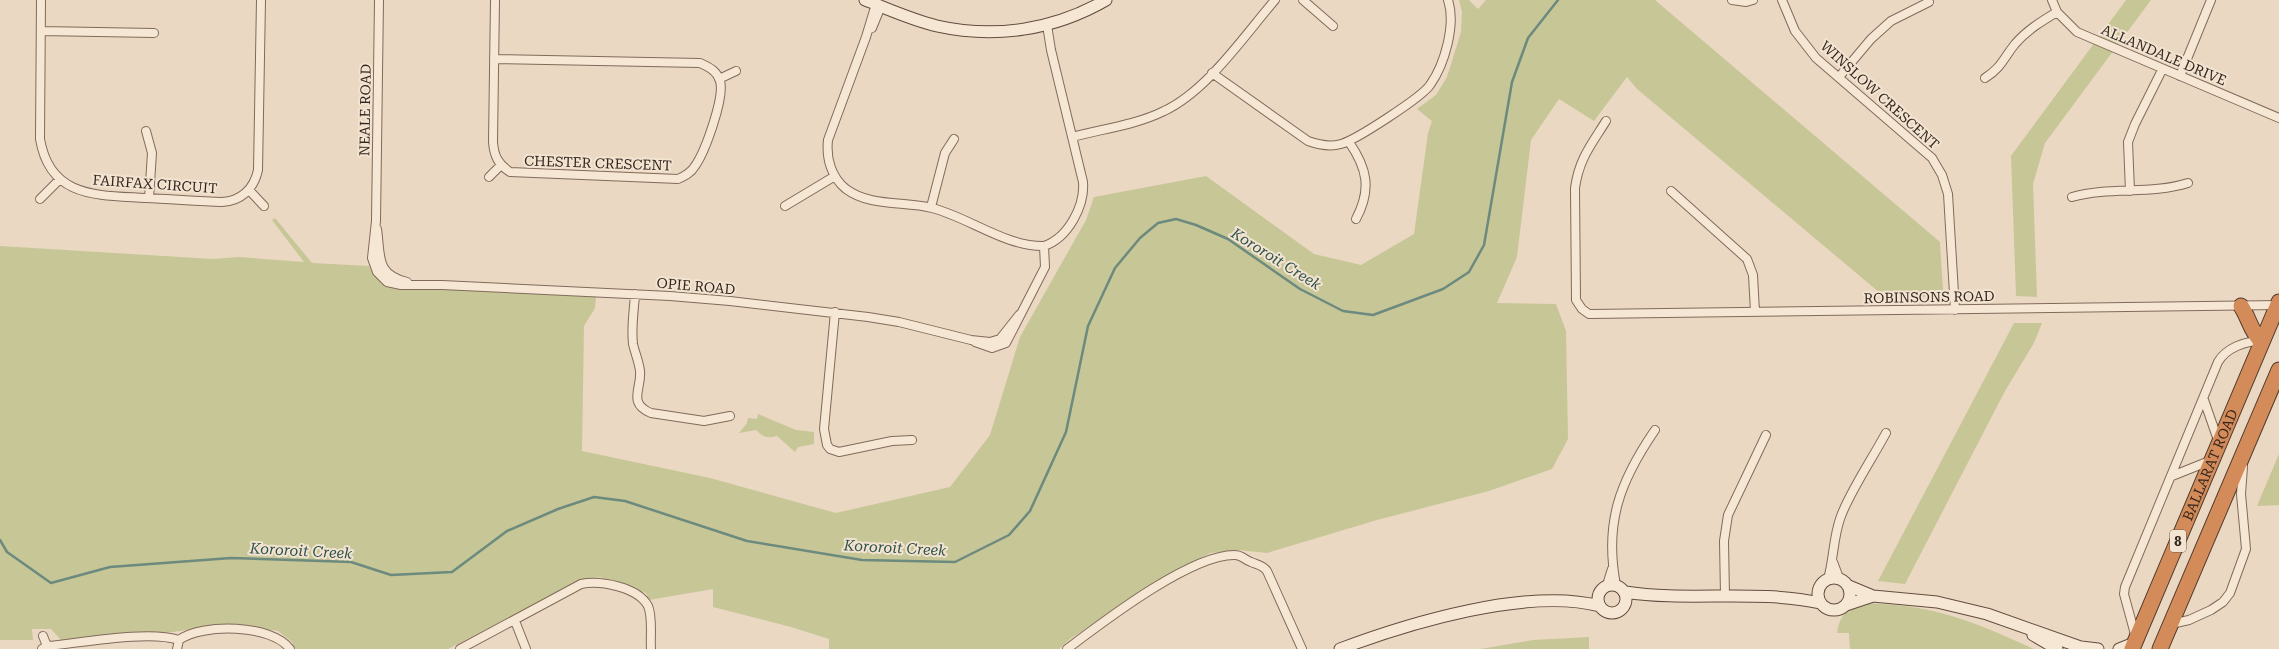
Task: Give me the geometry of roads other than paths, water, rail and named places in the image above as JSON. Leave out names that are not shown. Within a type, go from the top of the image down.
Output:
[{"type":"highway","name":"BALLARAT ROAD","points":[[2134,643],[2219,444],[2261,341],[2279,304]]},
{"type":"highway","points":[[2241,306],[2251,322],[2253,334],[2261,341]]},
{"type":"highway","name":"BALLARAT ROAD","points":[[2164,645],[2171,624],[2279,370]]},
{"type":"street","name":"FAIRFAX CIRCUIT","points":[[41,0],[40,138],[44,156],[60,179],[73,188],[90,194],[149,198],[228,202],[242,196],[249,190]]},
{"type":"street","points":[[261,0],[258,170],[249,190],[264,206]]},
{"type":"street","name":"NEALE ROAD","points":[[379,0],[376,221],[380,270]]},
{"type":"street","points":[[489,177],[501,165],[495,155],[493,142],[495,0]]},
{"type":"street","points":[[865,0],[936,25],[965,30],[1010,31],[1045,25],[1074,16],[1106,0]]},
{"type":"street","points":[[1072,137],[1130,123],[1162,112],[1190,95],[1212,73],[1276,0]]},
{"type":"street","points":[[1303,0],[1333,26]]},
{"type":"street","points":[[1212,73],[1308,141],[1331,146],[1349,142],[1418,97],[1430,86],[1437,74],[1452,28],[1452,15],[1448,0]]},
{"type":"street","points":[[1732,0],[1746,2],[1753,0]]},
{"type":"street","name":"WINSLOW CRESCENT","points":[[1782,0],[1795,31],[1816,58],[1932,158],[1942,175],[1948,194],[1955,310]]},
{"type":"street","name":"ALLANDALE DRIVE","points":[[2052,0],[2057,12],[2077,32],[2162,70],[2180,76],[2279,118]]},
{"type":"street","points":[[2180,76],[2211,0]]},
{"type":"street","points":[[1839,77],[1871,39],[1891,21],[1929,2]]},
{"type":"street","points":[[879,5],[828,140],[828,158],[835,176],[847,190],[864,198],[931,207],[1020,244],[1044,246],[1055,241],[1065,231],[1082,199],[1083,182],[1045,25]]},
{"type":"street","points":[[1984,78],[1998,70],[2016,44],[2034,26],[2057,12]]},
{"type":"street","points":[[41,31],[154,33]]},
{"type":"street","points":[[494,59],[692,62],[708,66],[714,70],[719,79],[736,71]]},
{"type":"street","points":[[2130,191],[2128,142],[2135,124],[2162,70]]},
{"type":"street","name":"CHESTER CRESCENT","points":[[501,165],[510,172],[517,173],[615,175],[672,180],[684,176],[698,161],[720,103],[722,91],[719,79]]},
{"type":"street","name":"ROBINSONS ROAD","points":[[1606,121],[1585,153],[1577,170],[1574,188],[1576,300],[1582,309],[1589,314],[1600,316],[1755,312],[2241,306],[2279,304]]},
{"type":"street","points":[[146,131],[152,153],[149,198]]},
{"type":"street","points":[[931,207],[945,153],[954,139]]},
{"type":"street","points":[[1349,142],[1359,157],[1365,173],[1364,199],[1356,219]]},
{"type":"street","points":[[785,206],[835,176]]},
{"type":"street","points":[[40,199],[60,179]]},
{"type":"street","points":[[2072,197],[2091,191],[2130,191],[2171,188],[2188,184]]},
{"type":"street","points":[[1671,191],[1747,259],[1753,275],[1755,312]]},
{"type":"street","name":"OPIE ROAD","points":[[380,270],[393,278],[416,284],[635,294],[835,312],[899,322],[971,340],[996,344],[1019,315],[1045,267],[1044,246]]},
{"type":"street","points":[[635,294],[632,332],[640,369],[637,393],[640,404],[644,410],[651,413],[704,421],[730,416]]},
{"type":"street","points":[[835,312],[824,429],[827,445],[834,451],[847,452],[892,441],[912,440]]},
{"type":"street","points":[[2119,649],[2134,643],[2124,594],[2125,587],[2223,354],[2250,342],[2261,341]]},
{"type":"street","points":[[2204,400],[2219,444]]},
{"type":"street","points":[[1626,604],[1612,588],[1612,527],[1617,502],[1645,444],[1655,430]]},
{"type":"street","points":[[1833,579],[1833,539],[1841,515],[1886,433]]},
{"type":"street","points":[[1725,596],[1724,541],[1728,515],[1766,435]]},
{"type":"street","name":"BALLARAT ROAD","points":[[2171,624],[2189,620],[2211,610],[2223,602],[2230,593],[2246,549],[2241,486],[2248,443]]},
{"type":"street","points":[[2172,476],[2212,459]]},
{"type":"street","points":[[1067,649],[1113,615],[1187,570],[1210,559],[1234,555],[1242,556],[1264,567],[1267,571],[1302,649]]},
{"type":"street","points":[[1833,579],[1873,596],[1938,602],[1987,614],[2084,648],[2098,649]]},
{"type":"street","points":[[1794,597],[1819,588],[1833,579]]},
{"type":"street","points":[[460,649],[515,621],[581,584],[594,582],[610,584],[639,596],[648,607],[650,649]]},
{"type":"street","points":[[1846,605],[1850,597],[1849,586]]},
{"type":"street","points":[[1600,606],[1598,596],[1612,588]]},
{"type":"street","points":[[1579,601],[1612,588],[1652,596],[1794,597],[1820,603],[1830,610],[1836,611],[1846,605],[1873,596]]},
{"type":"street","points":[[1819,588],[1820,603]]},
{"type":"street","points":[[1340,649],[1400,628],[1466,611],[1522,602],[1579,601],[1600,606],[1605,611],[1612,613],[1622,610],[1626,604],[1652,596]]},
{"type":"street","points":[[515,621],[526,649]]},
{"type":"street","points":[[2019,626],[2057,649]]},
{"type":"street","points":[[177,649],[179,640],[187,634],[233,628],[279,639],[290,649]]},
{"type":"street","points":[[42,636],[44,647],[149,636],[167,636],[179,640]]},
{"type":"waterway","name":"Kororoit Creek","points":[[0,540],[7,552],[51,583],[110,567],[231,558],[351,562],[391,575],[452,572],[507,531],[558,509],[594,497],[625,501],[747,541],[862,560],[955,562],[1009,535],[1030,511],[1066,432],[1088,326],[1115,268],[1140,238],[1158,223],[1176,219],[1196,225],[1228,239],[1300,289],[1343,311],[1373,315],[1443,289],[1469,272],[1484,245],[1512,82],[1528,38],[1558,0]]}]
